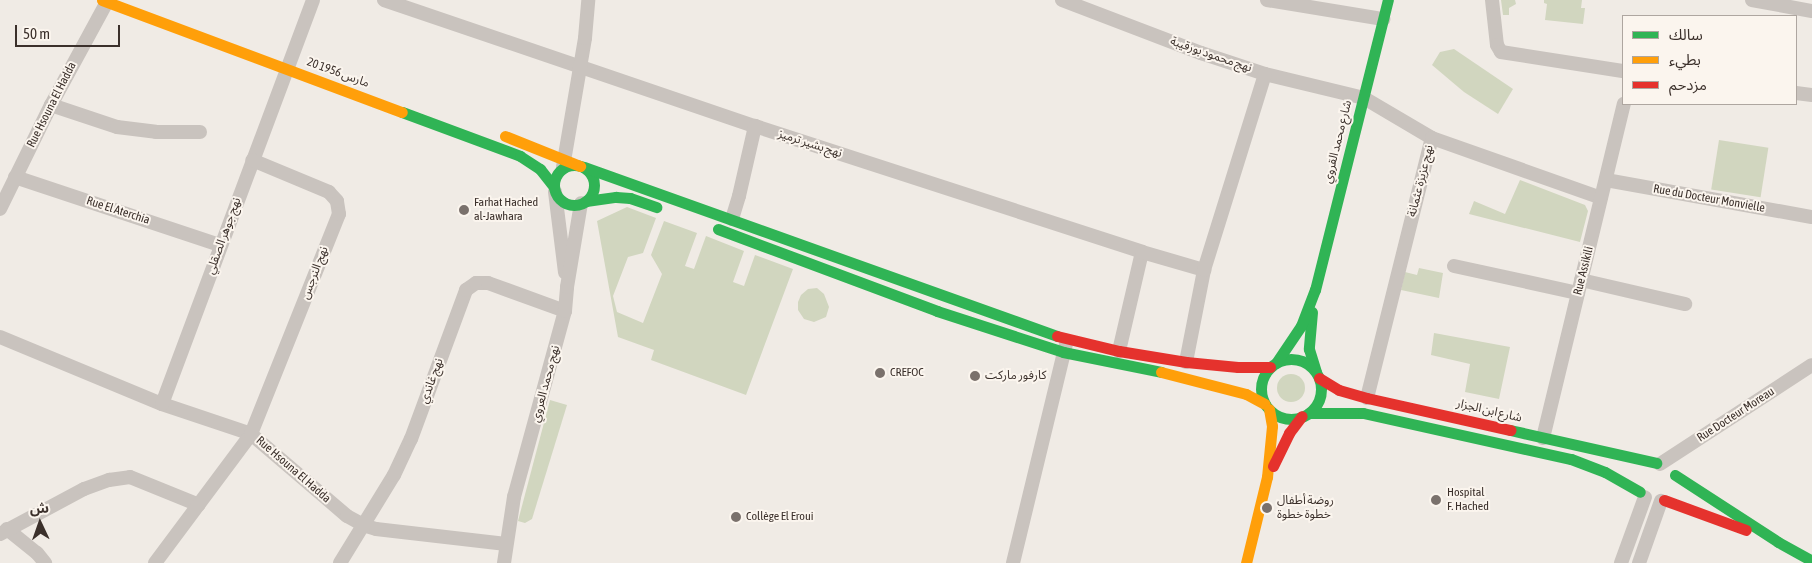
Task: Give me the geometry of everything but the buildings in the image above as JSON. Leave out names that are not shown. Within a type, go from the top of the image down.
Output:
[{"type":"main road","name":"شارع محمد القروي","points":[[1246,563],[1267,477],[1272,426],[1261,385],[1301,326],[1315,290],[1388,0]]},
{"type":"main road","name":"20 مارس 1956","points":[[105,1],[290,60],[520,156],[540,168],[554,190]]},
{"type":"main road","points":[[493,132],[564,164],[582,166],[941,296],[1067,339],[1119,351],[1186,362],[1238,367],[1273,365],[1284,360],[1302,361],[1317,375]]},
{"type":"main road","points":[[564,164],[555,177],[554,190],[563,202],[568,204],[616,197],[630,198],[667,211]]},
{"type":"main road","points":[[582,166],[593,178],[594,184],[593,190],[583,202]]},
{"type":"main road","points":[[703,224],[937,311],[1063,352],[1183,377],[1246,394],[1284,418],[1306,414],[1363,413],[1572,459],[1605,472],[1652,501],[1663,501],[1778,542]]},
{"type":"main road","name":"شارع محمد القروي","points":[[1267,477],[1289,433],[1320,397],[1317,375],[1309,349],[1315,290]]},
{"type":"main road","name":"شارع ابن الجزار","points":[[1317,375],[1339,390],[1367,398],[1658,464]]},
{"type":"main road","points":[[1642,495],[1639,476],[1647,466],[1658,464],[1668,467],[1675,475],[1778,542],[1812,561]]},
{"type":"main road","points":[[1663,501],[1675,490],[1675,475]]},
{"type":"street","points":[[290,60],[313,0]]},
{"type":"street","name":"نهج بشير ترميز","points":[[384,0],[755,126],[1142,252],[1204,270]]},
{"type":"street","points":[[564,164],[588,0]]},
{"type":"street","name":"نهج محمود بورقيبة","points":[[1062,0],[1202,53],[1266,74],[1364,98],[1432,138]]},
{"type":"street","points":[[1267,0],[1383,19]]},
{"type":"street","points":[[1492,0],[1497,45],[1501,52],[1622,71]]},
{"type":"street","points":[[1752,0],[1812,11]]},
{"type":"street","name":"Rue Hsouna El Hadda","points":[[0,209],[105,1]]},
{"type":"street","name":"نهج جوهر الصقلي","points":[[162,404],[290,60]]},
{"type":"street","points":[[1186,362],[1204,270],[1266,74]]},
{"type":"street","points":[[1797,93],[1812,95]]},
{"type":"street","points":[[51,105],[117,127],[156,132],[200,132]]},
{"type":"street","name":"Rue Assikili","points":[[1543,438],[1624,105]]},
{"type":"street","points":[[732,219],[755,126]]},
{"type":"street","name":"نهج عزيزة عثمانة","points":[[1367,398],[1432,138],[1601,198]]},
{"type":"street","name":"نهج النرجس","points":[[155,563],[251,434],[339,214],[337,201],[329,192],[252,160]]},
{"type":"street","name":"Rue El Aterchia","points":[[16,177],[220,246]]},
{"type":"street","name":"Rue du Docteur Monvielle","points":[[1606,180],[1812,217]]},
{"type":"street","points":[[554,190],[566,287]]},
{"type":"street","name":"نهج محمد العروي","points":[[504,563],[514,497],[565,311],[566,287],[583,202]]},
{"type":"street","points":[[1119,351],[1142,252]]},
{"type":"street","points":[[1454,266],[1685,304]]},
{"type":"street","name":"نهج غاندي","points":[[340,563],[394,474],[411,440],[466,290],[476,283],[488,283],[565,311]]},
{"type":"street","points":[[1013,563],[1067,339]]},
{"type":"street","name":"Rue Hsouna El Hadda","points":[[1,340],[162,404],[251,434],[347,516],[362,525],[376,529],[506,544]]},
{"type":"street","name":"Rue Docteur Moreau","points":[[1658,464],[1812,365]]},
{"type":"street","points":[[45,563],[37,553],[4,532],[84,489],[109,480],[130,477],[199,505]]},
{"type":"street","points":[[1621,563],[1642,495]]},
{"type":"street","points":[[1639,563],[1663,501]]},
{"type":"green space","points":[[1501,0],[1515,0],[1516,4],[1509,8],[1509,15],[1503,15]]},
{"type":"green space","points":[[1544,0],[1582,0],[1581,8],[1585,8],[1583,24],[1545,20],[1547,4],[1544,3]]},
{"type":"green space","points":[[1454,49],[1513,89],[1498,114],[1464,92],[1432,65],[1440,52]]},
{"type":"green space","points":[[1719,140],[1768,148],[1761,197],[1711,189]]},
{"type":"green space","points":[[1520,180],[1585,205],[1588,211],[1580,242],[1469,214],[1474,201],[1505,214]]},
{"type":"green space","points":[[627,207],[656,218],[643,253],[628,257],[613,296],[617,312],[643,323],[662,274],[651,255],[664,221],[697,233],[685,266],[694,269],[706,236],[744,251],[733,282],[744,286],[755,255],[793,269],[746,395],[651,360],[654,350],[618,337],[597,221]]},
{"type":"green space","points":[[1419,268],[1443,273],[1439,298],[1401,290],[1405,272],[1417,275]]},
{"type":"green space","points":[[817,288],[824,294],[829,307],[826,317],[814,322],[804,319],[798,310],[798,302],[801,295],[808,289]]},
{"type":"green space","points":[[1434,333],[1510,347],[1499,399],[1465,392],[1470,364],[1431,355]]},
{"type":"green space","points":[[1291,374],[1301,378],[1305,388],[1301,398],[1291,402],[1281,398],[1277,388],[1281,378]]},
{"type":"green space","points":[[550,400],[567,405],[532,519],[525,523],[518,521]]},
{"type":"traffic: fast","points":[[1276,363],[1301,326],[1315,290],[1388,0]]},
{"type":"traffic: fast","points":[[402,112],[520,156],[540,169],[554,187]]},
{"type":"traffic: fast","points":[[570,165],[578,165],[585,168],[591,174],[594,185],[591,196],[585,202],[578,205],[570,205],[563,202],[557,196],[554,189],[554,181],[557,174],[563,168],[570,165]]},
{"type":"traffic: fast","points":[[584,167],[1057,336]]},
{"type":"traffic: fast","points":[[586,201],[616,197],[630,198],[656,207]]},
{"type":"traffic: fast","points":[[718,229],[937,311],[1063,352],[1161,372]]},
{"type":"traffic: fast","points":[[1312,312],[1309,349],[1316,372]]},
{"type":"traffic: fast","points":[[1291,359],[1307,364],[1312,368],[1316,373],[1321,389],[1316,405],[1312,410],[1307,414],[1291,419],[1275,414],[1270,410],[1266,405],[1261,389],[1266,373],[1270,368],[1275,364],[1291,359]]},
{"type":"traffic: fast","points":[[1309,413],[1363,413],[1571,459],[1605,472],[1640,492]]},
{"type":"traffic: fast","points":[[1510,430],[1656,463]]},
{"type":"traffic: fast","points":[[1675,475],[1778,542],[1812,561]]},
{"type":"traffic: slow","points":[[102,0],[402,112]]},
{"type":"traffic: slow","points":[[505,136],[580,166]]},
{"type":"traffic: slow","points":[[1161,372],[1246,394],[1265,404]]},
{"type":"traffic: slow","points":[[1246,563],[1267,477],[1272,426],[1269,409]]},
{"type":"traffic: jam","points":[[1057,336],[1119,351],[1186,362],[1238,367],[1270,367]]},
{"type":"traffic: jam","points":[[1319,378],[1339,390],[1367,398],[1510,430]]},
{"type":"traffic: jam","points":[[1273,466],[1289,433],[1302,416]]},
{"type":"traffic: jam","points":[[1664,500],[1746,530]]},
{"type":"place","name":"Farhat Hached al-Jawhara","points":[[464,210]]},
{"type":"place","name":"CREFOC","points":[[880,373]]},
{"type":"place","name":"كارفور ماركت","points":[[975,376]]},
{"type":"place","name":"Hospital F. Hached","points":[[1436,500]]},
{"type":"place","name":"روضة أطفال خطوة خطوة","points":[[1267,508]]},
{"type":"place","name":"Collège El Eroui","points":[[736,517]]}]
